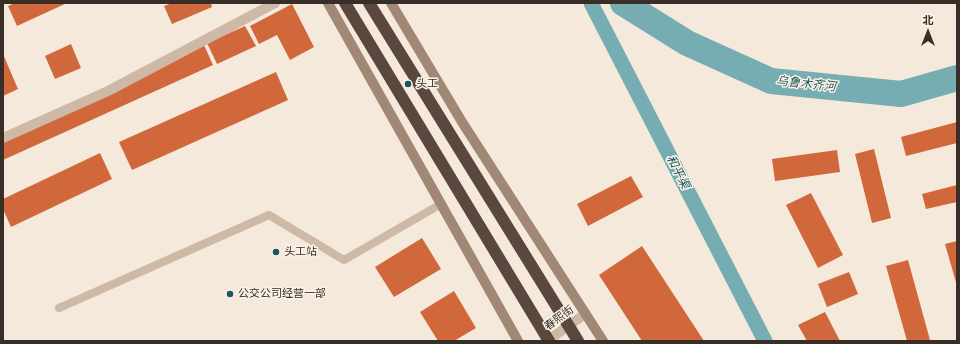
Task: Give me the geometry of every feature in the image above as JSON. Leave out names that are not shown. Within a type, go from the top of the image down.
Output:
[{"type":"highway","points":[[345,3],[548,341]]},
{"type":"highway","points":[[369,3],[578,341]]},
{"type":"main road","points":[[328,3],[518,341]]},
{"type":"main road","points":[[391,3],[462,122],[603,341]]},
{"type":"street","points":[[3,138],[108,91],[275,3]]},
{"type":"street","name":"春熙街","points":[[548,341],[585,314]]},
{"type":"lane","points":[[60,308],[270,215],[344,260],[441,204]]},
{"type":"building","points":[[15,3],[67,3],[17,26],[8,6]]},
{"type":"building","points":[[172,3],[211,3],[212,7],[172,24],[164,6]]},
{"type":"building","points":[[292,4],[314,47],[290,60],[277,35],[259,44],[250,26]]},
{"type":"building","points":[[245,26],[256,46],[217,64],[207,43]]},
{"type":"building","points":[[71,44],[81,68],[55,79],[45,56]]},
{"type":"building","points":[[204,45],[213,65],[3,160],[3,136]]},
{"type":"building","points":[[3,54],[18,89],[3,96]]},
{"type":"building","points":[[276,72],[288,100],[132,170],[119,142]]},
{"type":"building","points":[[957,122],[957,143],[906,156],[901,137]]},
{"type":"building","points":[[874,149],[891,218],[872,223],[855,154]]},
{"type":"building","points":[[837,150],[840,172],[775,181],[772,159]]},
{"type":"building","points":[[100,153],[112,179],[11,227],[3,209],[3,199]]},
{"type":"building","points":[[631,176],[643,197],[588,226],[577,204]]},
{"type":"building","points":[[957,185],[957,202],[926,209],[922,194]]},
{"type":"building","points":[[811,193],[843,255],[818,268],[786,205]]},
{"type":"building","points":[[422,238],[441,269],[394,297],[375,267]]},
{"type":"building","points":[[957,241],[957,286],[945,244]]},
{"type":"building","points":[[642,246],[704,341],[642,341],[599,275]]},
{"type":"building","points":[[908,260],[930,340],[926,341],[907,341],[886,266]]},
{"type":"building","points":[[849,272],[858,294],[827,307],[818,284]]},
{"type":"building","points":[[454,291],[476,328],[454,341],[438,341],[420,312]]},
{"type":"building","points":[[825,312],[840,341],[807,341],[798,325]]},
{"type":"waterway","name":"和平渠","points":[[591,3],[765,341]]},
{"type":"waterway","name":"乌鲁木齐河","points":[[623,3],[687,43],[771,81],[901,94],[957,78]]},
{"type":"place","name":"头工","points":[[408,84]]},
{"type":"place","name":"头工站","points":[[276,252]]},
{"type":"place","name":"公交公司经营一部","points":[[230,294]]}]
